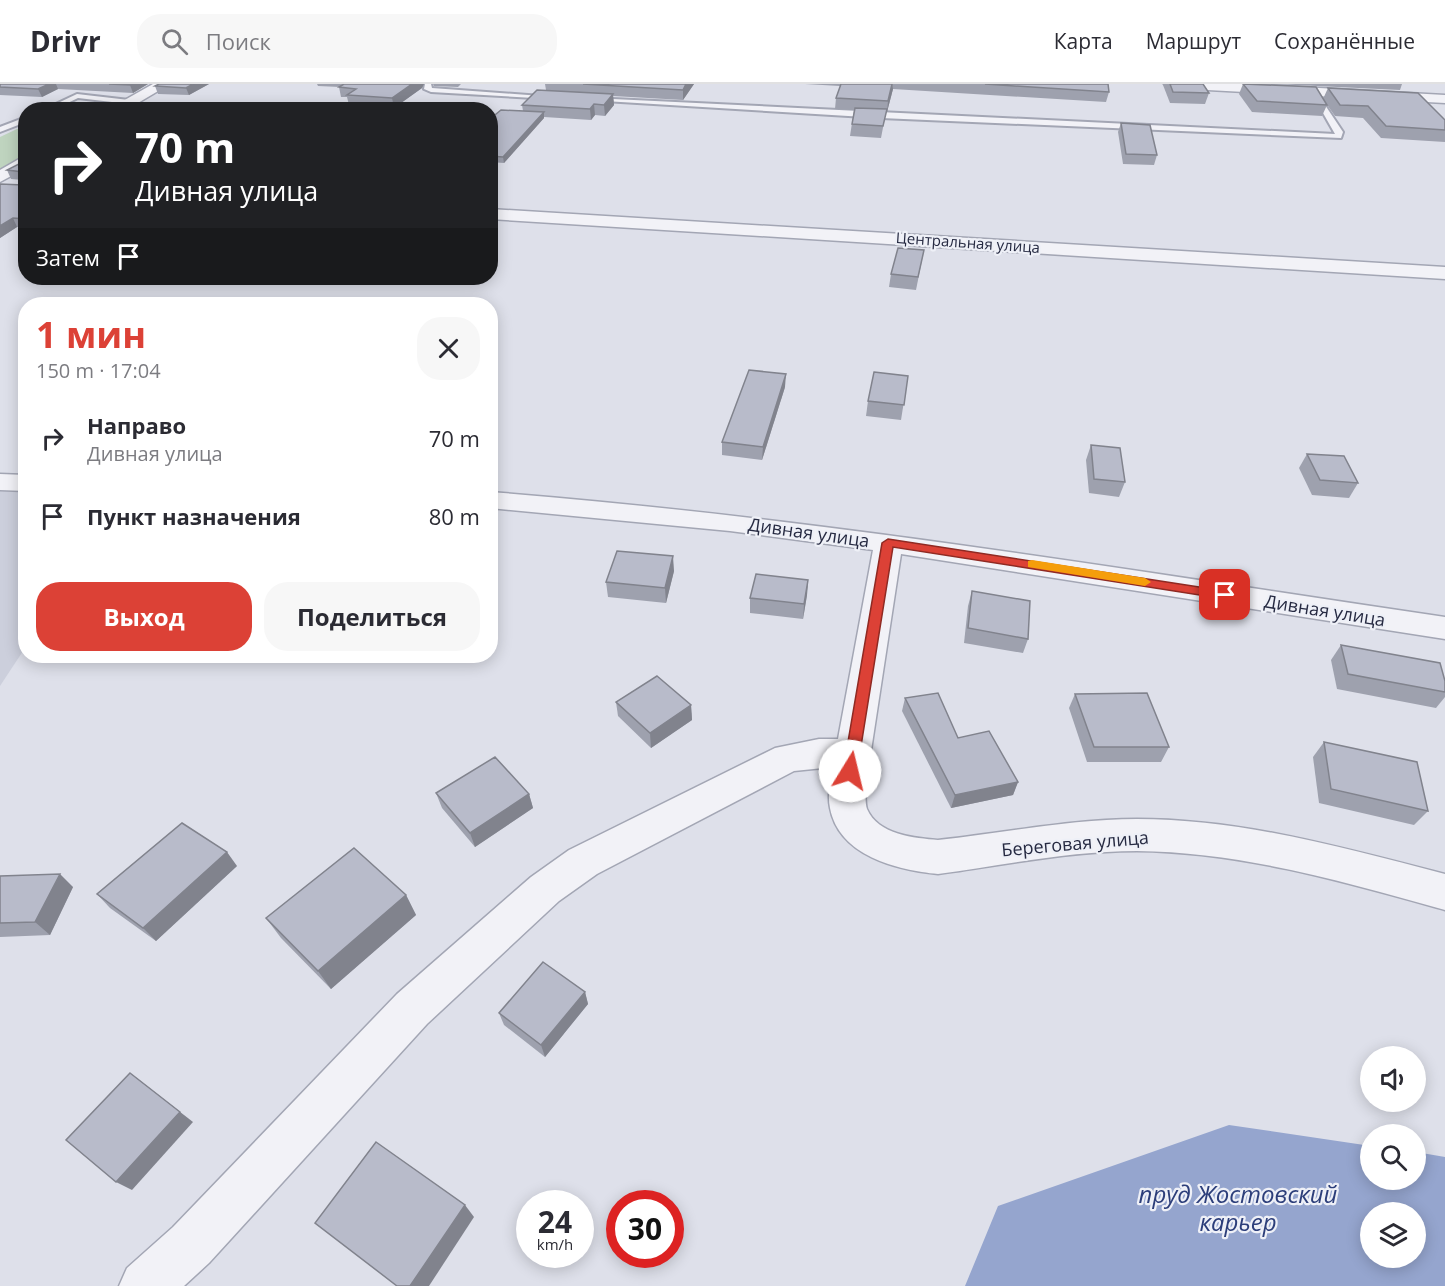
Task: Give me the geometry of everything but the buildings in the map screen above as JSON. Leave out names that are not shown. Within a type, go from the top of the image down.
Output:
[{"type":"street","points":[[129,102],[164,84]]},
{"type":"street","points":[[1172,84],[1445,99]]},
{"type":"street","points":[[0,177],[18,165]]},
{"type":"street","name":"Центральная улица","points":[[498,214],[1445,273]]},
{"type":"street","points":[[0,482],[18,483]]},
{"type":"street","name":"Дивная улица","points":[[498,501],[694,517],[888,543],[1445,628]]},
{"type":"street","name":"Береговая улица","points":[[888,543],[847,790],[849,812],[866,836],[890,848],[914,856],[938,857],[1135,835],[1176,836],[1263,849],[1445,892]]},
{"type":"street","points":[[145,1286],[191,1245],[412,1009],[545,889],[583,862],[787,758],[819,753],[853,752]]},
{"type":"lane","points":[[428,84],[426,88],[431,90],[561,98]]},
{"type":"lane","points":[[585,99],[881,116],[1338,136],[1339,132],[1315,92]]},
{"type":"lane","points":[[64,102],[77,96],[129,102]]},
{"type":"lane","points":[[0,130],[18,122]]},
{"type":"lane","points":[[12,125],[18,125]]},
{"type":"shaded area","points":[[0,488],[18,489],[18,659],[0,686]]},
{"type":"green space","points":[[18,129],[18,160],[0,172],[0,137]]},
{"type":"water","name":"пруд Жостовский карьер","points":[[1229,1125],[1360,1144],[1360,1190],[1426,1190],[1426,1154],[1445,1157],[1445,1286],[965,1286],[998,1206]]},
{"type":"slow traffic","points":[[1032,564],[1145,582]]},
{"type":"route","points":[[850,771],[888,543],[1225,595]]}]
